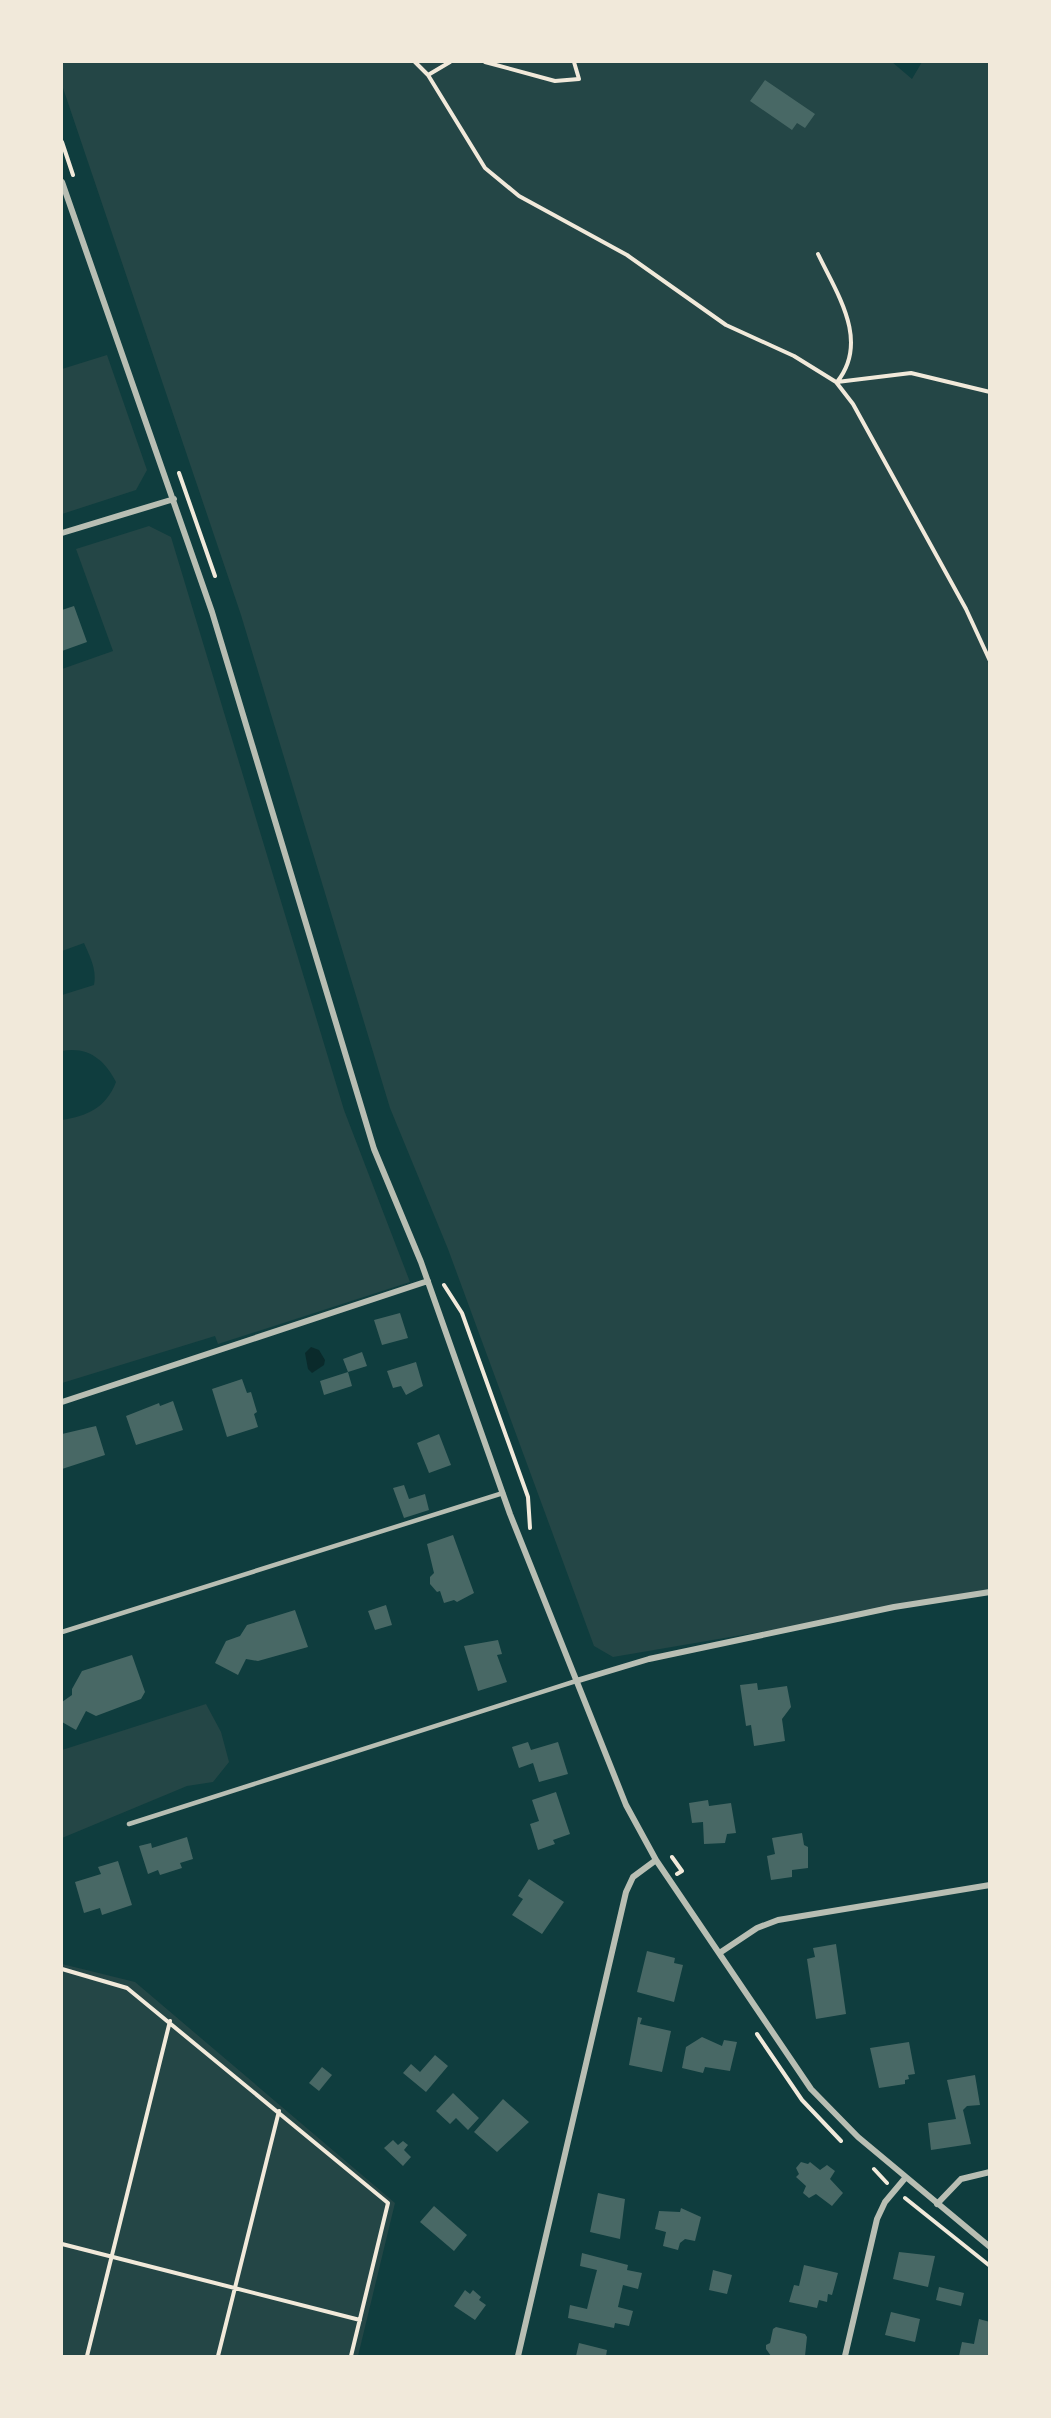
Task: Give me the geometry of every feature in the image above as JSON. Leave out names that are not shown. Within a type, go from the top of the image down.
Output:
[{"type":"street","points":[[62,182],[212,612],[374,1149],[428,1281],[503,1493],[626,1805],[656,1860],[721,1952],[811,2089],[842,2122],[990,2247]]},
{"type":"street","points":[[62,533],[174,499]]},
{"type":"street","points":[[62,1401],[230,1348],[428,1281]]},
{"type":"street","points":[[576,1681],[660,1657],[894,1607],[990,1592]]},
{"type":"street","points":[[518,2356],[626,1892],[633,1877],[656,1860]]},
{"type":"street","points":[[721,1952],[746,1934],[778,1920],[990,1885]]},
{"type":"street","points":[[937,2204],[961,2179],[990,2172]]},
{"type":"street","points":[[845,2356],[877,2219],[885,2202],[906,2177]]},
{"type":"lane","points":[[62,1632],[503,1493]]},
{"type":"lane","points":[[129,1824],[576,1681]]},
{"type":"path","points":[[415,62],[428,75],[485,168],[519,196],[627,255],[726,325],[794,356],[836,382],[853,404],[966,609],[990,661]]},
{"type":"path","points":[[428,75],[450,62]]},
{"type":"path","points":[[485,62],[555,81],[579,79],[574,62]]},
{"type":"path","points":[[62,142],[77,187]]},
{"type":"path","points":[[818,254],[851,326],[852,351],[847,369],[836,382]]},
{"type":"path","points":[[836,382],[911,373],[990,392]]},
{"type":"path","points":[[177,466],[216,578]]},
{"type":"path","points":[[440,1276],[462,1313],[470,1335],[528,1497],[530,1527],[534,1538]]},
{"type":"path","points":[[667,1851],[681,1871]]},
{"type":"path","points":[[62,1969],[127,1988],[170,2020],[388,2203],[351,2356]]},
{"type":"path","points":[[87,2356],[170,2020]]},
{"type":"path","points":[[218,2356],[279,2111]]},
{"type":"path","points":[[905,2198],[990,2266]]},
{"type":"path","points":[[62,2244],[360,2320]]},
{"type":"shaded area","points":[[62,62],[892,62],[912,79],[922,62],[989,62],[989,1593],[613,1657],[594,1646],[448,1249],[390,1108],[241,615],[62,85]]},
{"type":"shaded area","points":[[107,355],[147,470],[136,490],[62,514],[62,369]]},
{"type":"shaded area","points":[[149,526],[171,537],[344,1110],[410,1282],[218,1344],[215,1336],[62,1383],[62,1120],[80,1116],[95,1109],[107,1098],[116,1082],[107,1067],[95,1056],[80,1051],[62,1051],[62,995],[94,985],[95,974],[84,943],[62,951],[62,669],[113,651],[76,549]]},
{"type":"shaded area","points":[[311,1347],[319,1350],[325,1360],[324,1365],[312,1373],[308,1369],[305,1353]]},
{"type":"shaded area","points":[[206,1704],[221,1732],[229,1762],[213,1782],[187,1786],[62,1838],[62,1750]]},
{"type":"shaded area","points":[[62,1964],[135,1982],[395,2203],[358,2356],[62,2356]]},
{"type":"building","points":[[765,80],[815,114],[805,128],[797,123],[792,130],[750,101]]},
{"type":"building","points":[[74,606],[87,642],[62,651],[62,610]]},
{"type":"building","points":[[400,1313],[408,1338],[382,1345],[374,1320]]},
{"type":"building","points":[[362,1352],[367,1366],[348,1372],[343,1359]]},
{"type":"building","points":[[416,1362],[423,1386],[406,1395],[401,1386],[393,1388],[387,1371]]},
{"type":"building","points":[[348,1372],[352,1386],[324,1395],[320,1381]]},
{"type":"building","points":[[242,1379],[247,1393],[251,1392],[257,1412],[254,1414],[258,1427],[227,1437],[212,1389]]},
{"type":"building","points":[[173,1401],[183,1430],[136,1445],[126,1416],[159,1403],[160,1406]]},
{"type":"building","points":[[96,1426],[105,1455],[62,1469],[62,1434]]},
{"type":"building","points":[[439,1434],[451,1465],[429,1473],[417,1443]]},
{"type":"building","points":[[404,1485],[409,1499],[425,1494],[429,1510],[404,1518],[393,1488]]},
{"type":"building","points":[[453,1535],[474,1593],[457,1602],[454,1600],[444,1603],[440,1591],[437,1592],[430,1584],[430,1577],[434,1573],[427,1544]]},
{"type":"building","points":[[386,1605],[392,1625],[375,1630],[368,1611]]},
{"type":"building","points":[[295,1610],[308,1647],[258,1661],[246,1659],[238,1675],[215,1663],[226,1641],[240,1636],[247,1625]]},
{"type":"building","points":[[498,1640],[502,1654],[497,1655],[507,1682],[478,1691],[464,1646]]},
{"type":"building","points":[[132,1655],[145,1692],[141,1699],[96,1716],[86,1711],[76,1730],[62,1722],[62,1702],[72,1695],[72,1689],[82,1671]]},
{"type":"building","points":[[757,1683],[758,1690],[787,1686],[791,1707],[782,1719],[785,1741],[754,1746],[751,1725],[746,1726],[740,1685]]},
{"type":"building","points":[[528,1742],[531,1750],[558,1742],[568,1774],[539,1782],[533,1763],[519,1768],[512,1747]]},
{"type":"building","points":[[556,1792],[570,1834],[553,1840],[555,1844],[538,1850],[530,1824],[539,1821],[532,1800]]},
{"type":"building","points":[[708,1800],[709,1806],[731,1803],[736,1833],[727,1834],[725,1843],[704,1844],[703,1822],[692,1823],[689,1803]]},
{"type":"building","points":[[802,1833],[804,1845],[808,1847],[808,1868],[792,1870],[792,1877],[771,1880],[767,1856],[775,1854],[772,1838]]},
{"type":"building","points":[[187,1837],[193,1859],[180,1863],[182,1868],[160,1875],[158,1870],[148,1874],[139,1846],[151,1843],[152,1848]]},
{"type":"building","points":[[118,1861],[132,1905],[102,1915],[100,1908],[84,1913],[75,1882],[101,1874],[98,1867]]},
{"type":"building","points":[[529,1879],[564,1902],[542,1934],[512,1915],[523,1899],[518,1896]]},
{"type":"building","points":[[836,1944],[846,2014],[816,2019],[807,1959],[815,1957],[813,1948]]},
{"type":"building","points":[[647,1951],[675,1958],[674,1963],[683,1965],[674,2002],[637,1992]]},
{"type":"building","points":[[638,2017],[642,2018],[640,2024],[671,2031],[662,2072],[629,2065]]},
{"type":"building","points":[[702,2037],[722,2046],[724,2040],[737,2042],[730,2071],[705,2067],[703,2073],[682,2068],[686,2047]]},
{"type":"building","points":[[909,2042],[915,2074],[908,2075],[909,2079],[905,2080],[905,2084],[879,2088],[870,2048]]},
{"type":"building","points":[[435,2055],[448,2066],[426,2092],[403,2073],[411,2064],[420,2072]]},
{"type":"building","points":[[322,2067],[332,2075],[319,2091],[309,2083]]},
{"type":"building","points":[[975,2075],[980,2105],[967,2106],[963,2110],[971,2144],[931,2150],[928,2123],[956,2119],[947,2080]]},
{"type":"building","points":[[453,2093],[479,2118],[468,2130],[456,2118],[450,2124],[436,2111]]},
{"type":"building","points":[[503,2099],[529,2122],[497,2152],[474,2132]]},
{"type":"building","points":[[393,2140],[398,2145],[403,2141],[408,2145],[404,2150],[411,2157],[403,2166],[384,2148]]},
{"type":"building","points":[[801,2162],[808,2164],[810,2162],[820,2170],[827,2165],[835,2171],[830,2179],[843,2193],[832,2206],[816,2194],[809,2198],[803,2193],[806,2186],[796,2177],[799,2174],[796,2168]]},
{"type":"building","points":[[598,2193],[625,2199],[620,2239],[590,2232]]},
{"type":"building","points":[[434,2206],[467,2235],[454,2251],[420,2222]]},
{"type":"building","points":[[681,2208],[701,2217],[695,2241],[685,2239],[680,2243],[678,2250],[663,2246],[666,2232],[655,2229],[659,2211],[680,2212]]},
{"type":"building","points":[[899,2252],[935,2256],[928,2287],[893,2279]]},
{"type":"building","points":[[582,2253],[628,2265],[627,2270],[642,2273],[638,2289],[623,2285],[618,2307],[633,2311],[629,2326],[615,2323],[614,2328],[568,2318],[570,2305],[587,2309],[597,2270],[580,2266]]},
{"type":"building","points":[[804,2265],[838,2273],[832,2295],[828,2294],[827,2302],[819,2300],[817,2308],[789,2302],[794,2285],[799,2286]]},
{"type":"building","points":[[713,2270],[732,2275],[727,2294],[709,2290]]},
{"type":"building","points":[[939,2287],[964,2293],[961,2306],[936,2300]]},
{"type":"building","points":[[465,2290],[470,2294],[473,2290],[481,2297],[479,2300],[486,2305],[475,2320],[454,2306]]},
{"type":"building","points":[[891,2312],[920,2319],[915,2342],[885,2335]]},
{"type":"building","points":[[979,2319],[990,2322],[990,2356],[959,2356],[962,2342],[974,2344]]},
{"type":"building","points":[[776,2327],[805,2334],[807,2337],[805,2356],[771,2356],[766,2345],[770,2343],[773,2329]]},
{"type":"building","points":[[579,2343],[607,2350],[606,2356],[576,2356]]}]
